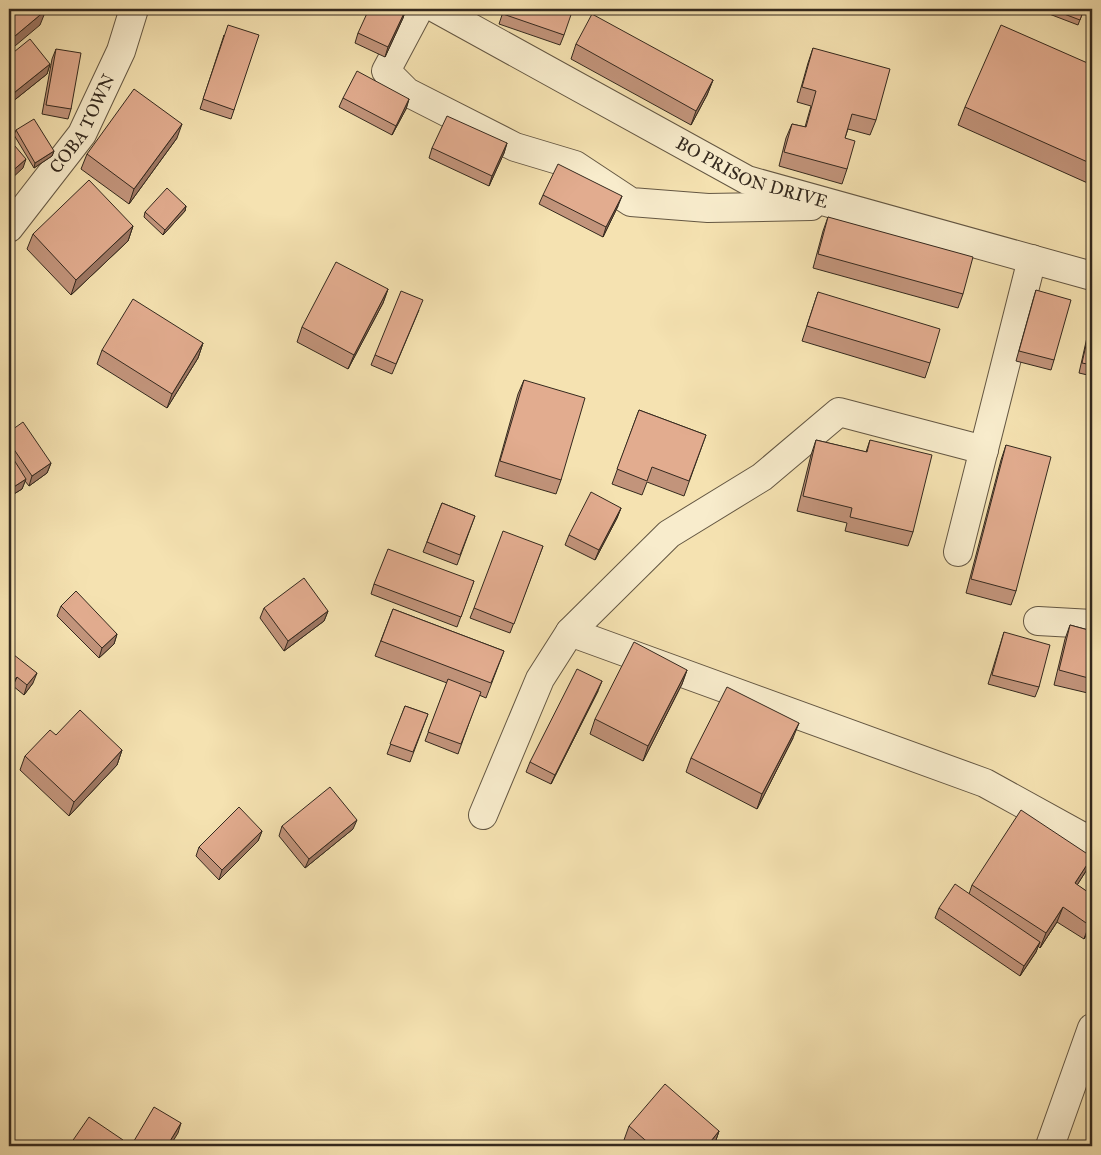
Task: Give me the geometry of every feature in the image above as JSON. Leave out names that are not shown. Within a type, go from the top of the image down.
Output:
[{"type":"street","name":"COBA TOWN","points":[[9,228],[82,134],[121,51],[134,9]]},
{"type":"street","points":[[419,9],[386,71],[407,92],[515,148],[575,165],[631,202],[708,208],[842,206]]},
{"type":"street","name":"BO PRISON DRIVE","points":[[438,9],[747,180],[1092,276]]},
{"type":"street","points":[[958,552],[1032,260]]},
{"type":"street","points":[[483,815],[540,679],[570,632],[669,534],[762,477],[839,412],[984,450]]},
{"type":"street","points":[[1038,621],[1092,624]]},
{"type":"street","points":[[570,632],[985,783],[1092,842]]},
{"type":"street","points":[[1050,1146],[1092,1028]]},
{"type":"building","points":[[9,9],[44,9],[46,10],[9,41]]},
{"type":"building","points":[[369,9],[406,9],[388,47],[358,33]]},
{"type":"building","points":[[504,9],[573,9],[564,35],[503,14]]},
{"type":"building","points":[[1051,9],[1084,9],[1080,20]]},
{"type":"building","points":[[592,14],[713,80],[696,111],[576,44]]},
{"type":"building","points":[[228,25],[259,35],[234,110],[203,99]]},
{"type":"building","points":[[1001,25],[1092,65],[1092,164],[965,107]]},
{"type":"building","points":[[30,39],[50,64],[15,92],[9,84],[9,56]]},
{"type":"building","points":[[813,48],[890,69],[876,120],[852,114],[845,138],[855,141],[847,169],[784,152],[792,124],[806,127],[816,91],[802,87]]},
{"type":"building","points":[[56,49],[81,53],[71,109],[46,105]]},
{"type":"building","points":[[357,71],[409,99],[396,126],[343,98]]},
{"type":"building","points":[[134,89],[182,124],[134,189],[87,154]]},
{"type":"building","points":[[447,116],[507,143],[492,176],[432,148]]},
{"type":"building","points":[[34,119],[54,151],[35,163],[16,130]]},
{"type":"building","points":[[9,139],[26,159],[9,174]]},
{"type":"building","points":[[558,164],[622,196],[606,227],[543,195]]},
{"type":"building","points":[[89,180],[133,226],[76,280],[33,234]]},
{"type":"building","points":[[167,188],[186,206],[165,230],[145,212]]},
{"type":"building","points":[[828,217],[973,257],[963,294],[818,254]]},
{"type":"building","points":[[336,262],[388,289],[354,355],[302,327]]},
{"type":"building","points":[[1036,290],[1071,300],[1054,360],[1019,351]]},
{"type":"building","points":[[401,291],[423,300],[396,364],[375,355]]},
{"type":"building","points":[[818,292],[940,329],[930,363],[807,326]]},
{"type":"building","points":[[133,299],[203,343],[172,394],[102,350]]},
{"type":"building","points":[[1092,318],[1092,365],[1082,363]]},
{"type":"building","points":[[524,380],[585,398],[561,480],[500,461]]},
{"type":"building","points":[[639,410],[706,435],[689,481],[652,467],[647,481],[617,469]]},
{"type":"building","points":[[23,422],[51,463],[32,476],[9,442],[9,432]]},
{"type":"building","points":[[816,440],[867,452],[870,440],[932,455],[913,532],[850,517],[852,508],[803,496]]},
{"type":"building","points":[[1006,445],[1051,457],[1016,591],[971,579]]},
{"type":"building","points":[[9,452],[26,479],[9,490]]},
{"type":"building","points":[[591,492],[621,508],[599,550],[569,535]]},
{"type":"building","points":[[442,503],[475,516],[460,555],[427,542]]},
{"type":"building","points":[[503,531],[543,546],[514,624],[474,608]]},
{"type":"building","points":[[388,549],[474,581],[461,617],[374,584]]},
{"type":"building","points":[[304,578],[328,611],[288,641],[264,608]]},
{"type":"building","points":[[76,591],[117,634],[102,648],[61,606]]},
{"type":"building","points":[[393,609],[504,651],[491,683],[381,641]]},
{"type":"building","points":[[1070,625],[1092,631],[1092,679],[1059,670]]},
{"type":"building","points":[[1004,632],[1050,645],[1039,687],[992,675]]},
{"type":"building","points":[[634,642],[687,670],[648,746],[595,719]]},
{"type":"building","points":[[9,651],[37,673],[27,685],[17,677],[9,687]]},
{"type":"building","points":[[577,669],[602,681],[555,775],[530,762]]},
{"type":"building","points":[[448,679],[481,692],[461,744],[428,732]]},
{"type":"building","points":[[727,687],[799,723],[762,794],[691,758]]},
{"type":"building","points":[[405,706],[428,714],[413,752],[390,744]]},
{"type":"building","points":[[80,710],[122,750],[74,802],[25,756],[50,730],[56,735]]},
{"type":"building","points":[[330,787],[357,820],[309,859],[282,826]]},
{"type":"building","points":[[239,807],[262,831],[222,870],[199,847]]},
{"type":"building","points":[[1021,810],[1092,857],[1075,883],[1092,895],[1092,919],[1089,925],[1063,907],[1046,933],[972,885]]},
{"type":"building","points":[[955,884],[1040,942],[1024,966],[939,908]]},
{"type":"building","points":[[665,1084],[719,1131],[707,1146],[652,1146],[629,1126]]},
{"type":"building","points":[[154,1107],[181,1123],[167,1146],[131,1146]]},
{"type":"building","points":[[89,1117],[123,1140],[118,1146],[69,1146]]}]
